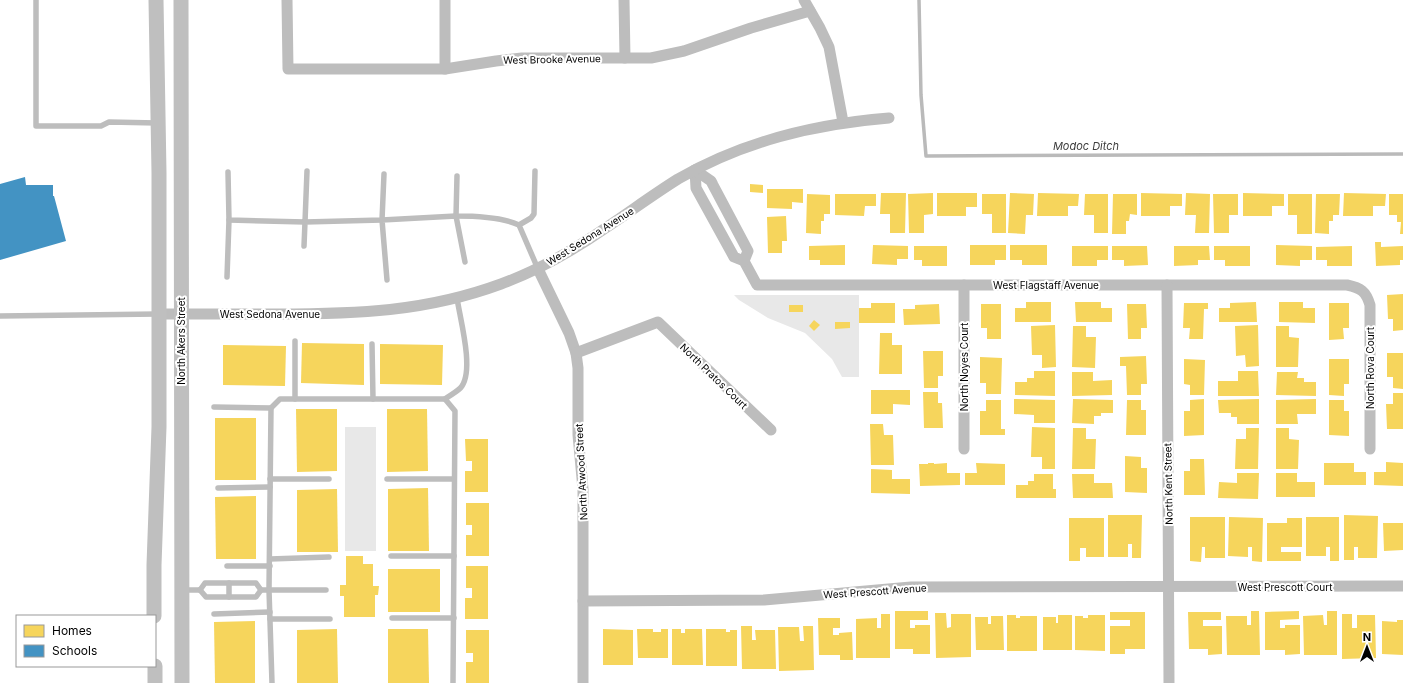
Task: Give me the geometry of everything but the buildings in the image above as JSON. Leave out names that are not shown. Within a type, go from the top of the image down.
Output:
[{"type":"main road","points":[[154,615],[154,565],[159,427],[156,0]]},
{"type":"main road","points":[[171,0],[173,48],[180,74]]},
{"type":"main road","name":"North Akers Street","points":[[181,0],[182,683]]},
{"type":"main road","points":[[154,667],[155,683]]},
{"type":"street","name":"West Brooke Avenue","points":[[287,0],[288,69],[445,69],[522,58],[651,58],[684,52],[751,28],[810,11]]},
{"type":"street","points":[[445,0],[445,69]]},
{"type":"street","points":[[624,0],[625,58]]},
{"type":"street","points":[[804,0],[829,46],[843,122]]},
{"type":"street","name":"West Sedona Avenue","points":[[159,314],[356,313],[403,309],[457,298],[502,284],[538,269],[585,242],[662,190],[695,170],[740,150],[770,139],[819,127],[843,122],[889,118]]},
{"type":"street","name":"West Flagstaff Avenue","points":[[695,170],[711,180],[748,251],[744,261]]},
{"type":"street","name":"West Flagstaff Avenue","points":[[695,170],[696,188],[734,257],[744,261],[757,285],[1347,285],[1355,286],[1362,290]]},
{"type":"street","name":"North Atwood Street","points":[[538,269],[569,333],[576,353],[578,368],[579,446],[583,490],[583,683]]},
{"type":"street","name":"North Noyes Court","points":[[964,285],[964,449]]},
{"type":"street","name":"North Kent Street","points":[[1166,285],[1169,683]]},
{"type":"street","name":"North Rova Court","points":[[1362,290],[1367,296],[1370,305],[1370,449]]},
{"type":"street","name":"North Pratos Court","points":[[576,353],[658,322],[771,430]]},
{"type":"street","name":"West Prescott Court","points":[[1168,587],[1403,586]]},
{"type":"street","name":"West Prescott Avenue","points":[[583,601],[764,600],[912,587],[1168,587]]},
{"type":"lane","points":[[36,0],[36,126],[101,126],[108,122],[158,123]]},
{"type":"lane","points":[[519,225],[531,218],[534,214],[535,171]]},
{"type":"lane","points":[[227,277],[229,220],[228,172]]},
{"type":"lane","points":[[304,246],[307,172]]},
{"type":"lane","points":[[384,174],[382,220],[387,280]]},
{"type":"lane","points":[[458,176],[456,216],[465,262]]},
{"type":"lane","points":[[229,220],[306,222],[471,216],[511,221],[519,225],[538,269]]},
{"type":"lane","points":[[725,239],[738,232]]},
{"type":"lane","points":[[272,683],[269,590],[271,408],[280,399],[446,399],[462,386],[467,371],[467,358],[457,298]]},
{"type":"lane","points":[[0,316],[159,314]]},
{"type":"lane","points":[[295,341],[296,399]]},
{"type":"lane","points":[[372,344],[373,399]]},
{"type":"lane","points":[[446,399],[455,411],[453,683]]},
{"type":"lane","points":[[214,407],[271,408]]},
{"type":"lane","points":[[270,479],[329,479]]},
{"type":"lane","points":[[387,479],[454,479]]},
{"type":"lane","points":[[218,488],[270,487]]},
{"type":"lane","points":[[391,556],[454,556]]},
{"type":"lane","points":[[270,559],[329,557]]},
{"type":"lane","points":[[227,566],[270,566]]},
{"type":"lane","points":[[200,590],[205,582],[256,583],[261,590]]},
{"type":"lane","points":[[229,583],[229,597]]},
{"type":"lane","points":[[182,590],[200,590],[206,597],[256,597],[261,590]]},
{"type":"lane","points":[[261,590],[326,590]]},
{"type":"lane","points":[[214,614],[270,612]]},
{"type":"lane","points":[[392,618],[454,618]]},
{"type":"lane","points":[[270,619],[330,619]]},
{"type":"shaded area","points":[[734,295],[859,295],[859,377],[842,377],[832,359],[805,333],[768,318],[739,300]]},
{"type":"shaded area","points":[[345,427],[376,427],[376,551],[345,551]]},
{"type":"waterway","name":"Modoc Ditch","points":[[919,0],[921,95],[926,156],[1403,154]]}]
